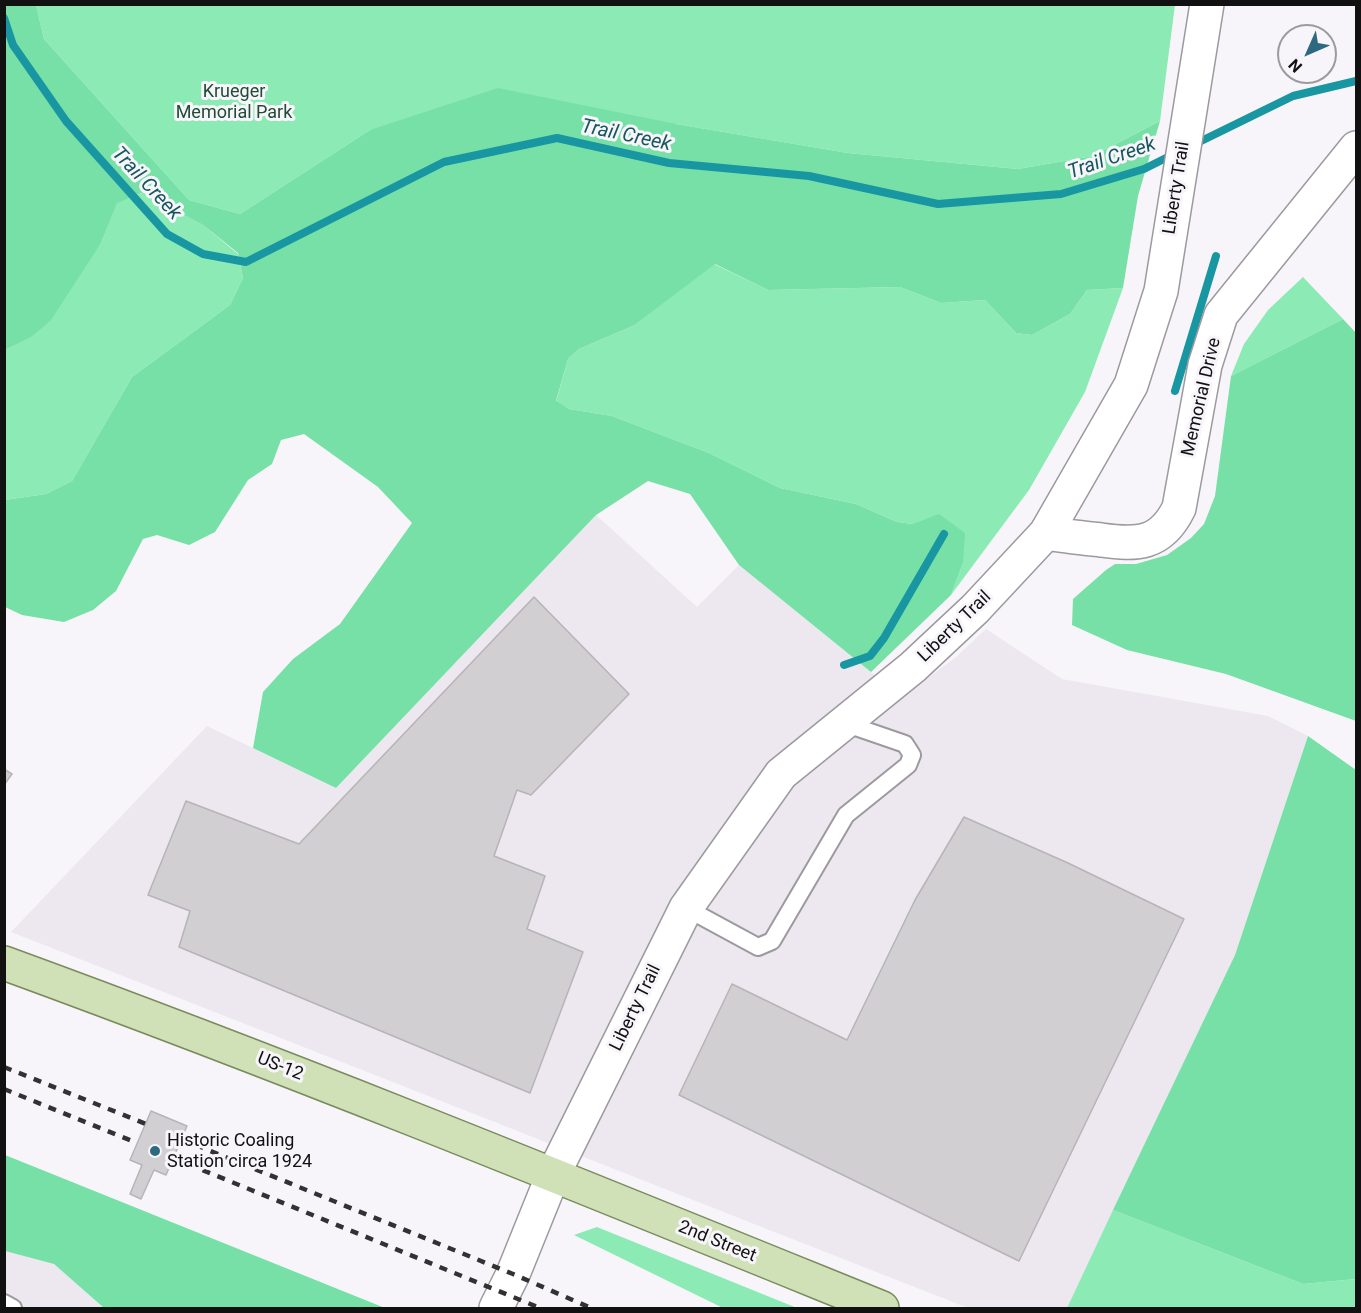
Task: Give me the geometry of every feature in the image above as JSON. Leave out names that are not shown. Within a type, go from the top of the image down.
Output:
[{"type":"main road","name":"US-12","points":[[4,963],[184,1029],[553,1175]]},
{"type":"main road","name":"2nd Street","points":[[553,1175],[882,1308]]},
{"type":"street","name":"Liberty Trail","points":[[496,1308],[513,1274],[553,1175],[686,908],[782,774],[913,667],[975,609],[1046,533],[1131,385],[1161,291],[1207,4]]},
{"type":"street","name":"Memorial Drive","points":[[1046,533],[1130,544],[1160,533],[1172,522],[1179,508],[1206,365],[1221,315],[1356,148]]},
{"type":"lane","points":[[686,908],[758,947],[772,941],[846,815],[908,765],[912,754],[905,744],[844,723]]},
{"type":"lane","points":[[4,1303],[13,1308]]},
{"type":"shaded area","points":[[596,515],[697,607],[739,565],[902,697],[955,658],[986,629],[1062,679],[1268,716],[1308,736],[1235,955],[1067,1308],[968,1308],[11,932],[207,726],[336,788]]},
{"type":"shaded area","points":[[4,1251],[54,1264],[104,1308],[5,1308]]},
{"type":"green space","points":[[4,5],[36,5],[44,39],[189,200],[240,214],[370,130],[498,88],[676,124],[848,153],[1018,169],[1093,156],[1160,121],[1138,196],[1123,288],[1087,290],[1070,314],[1032,335],[1016,333],[985,300],[941,303],[900,287],[768,290],[715,264],[635,325],[579,349],[568,359],[556,401],[569,409],[612,416],[709,453],[780,488],[856,504],[897,522],[913,524],[939,514],[965,533],[963,563],[951,595],[871,672],[739,565],[690,494],[648,481],[596,515],[336,788],[253,748],[263,692],[293,659],[340,624],[412,523],[378,487],[304,434],[281,440],[272,464],[248,480],[215,532],[189,545],[157,535],[143,539],[116,591],[93,610],[64,622],[22,615],[5,607],[5,500],[46,494],[72,481],[132,377],[230,305],[243,278],[238,253],[203,225],[142,193],[117,203],[101,243],[51,320],[30,338],[5,350]]},
{"type":"green space","name":"Krueger Memorial Park","points":[[36,5],[1175,5],[1160,121],[1093,156],[1018,169],[848,153],[676,124],[370,130],[240,214],[189,200],[44,39]]},
{"type":"green space","points":[[143,193],[203,225],[238,254],[243,278],[230,305],[132,377],[72,481],[46,494],[5,500],[5,350],[30,338],[101,243],[117,202]]},
{"type":"green space","points":[[714,264],[768,290],[900,287],[941,303],[985,300],[1016,333],[1032,335],[1070,314],[1087,290],[1123,288],[1085,392],[1029,490],[951,595],[963,563],[913,524],[897,522],[856,504],[780,488],[709,453],[612,416],[569,409],[556,402],[568,359],[579,349],[635,325]]},
{"type":"green space","points":[[1303,277],[1343,319],[1231,376],[1244,344],[1268,310]]},
{"type":"green space","points":[[1343,319],[1356,333],[1356,721],[1226,674],[1127,650],[1072,625],[1073,599],[1106,570],[1115,564],[1136,564],[1167,555],[1191,538],[1204,524],[1215,496],[1231,376]]},
{"type":"green space","points":[[1308,736],[1356,770],[1356,1279],[1303,1284],[1113,1210],[1235,955]]},
{"type":"green space","points":[[5,1155],[385,1308],[104,1308],[54,1264],[5,1251]]},
{"type":"green space","points":[[1113,1210],[1303,1284],[1356,1279],[1356,1308],[1067,1308]]},
{"type":"green space","points":[[597,1227],[797,1308],[723,1308],[574,1235]]},
{"type":"building","points":[[534,597],[629,694],[531,795],[517,790],[494,856],[545,876],[527,929],[583,952],[530,1093],[179,947],[190,911],[148,895],[186,801],[299,844]]},
{"type":"building","points":[[4,769],[12,774],[4,785]]},
{"type":"building","points":[[964,817],[1068,863],[1184,919],[1019,1261],[679,1095],[732,984],[847,1040],[915,900]]},
{"type":"building","name":"Historic Coaling Station circa 1924","points":[[151,1111],[187,1126],[166,1175],[154,1170],[141,1199],[130,1194],[142,1165],[130,1160]]},
{"type":"waterway","name":"Trail Creek","points":[[4,18],[13,45],[66,121],[167,234],[203,254],[246,262],[444,162],[557,138],[669,163],[809,176],[938,204],[1061,194],[1144,169],[1174,154]]},
{"type":"waterway","name":"Trail Creek","points":[[1193,145],[1293,96],[1356,81]]},
{"type":"waterway","points":[[1175,391],[1216,256]]},
{"type":"waterway","points":[[844,665],[870,656],[884,638],[944,534]]},
{"type":"railway","points":[[4,1067],[146,1124]]},
{"type":"railway","points":[[4,1089],[137,1143]]},
{"type":"railway","points":[[181,1139],[591,1308]]},
{"type":"railway","points":[[173,1158],[540,1308]]},
{"type":"place","name":"Historic Coaling Station circa 1924","points":[[155,1151]]}]
